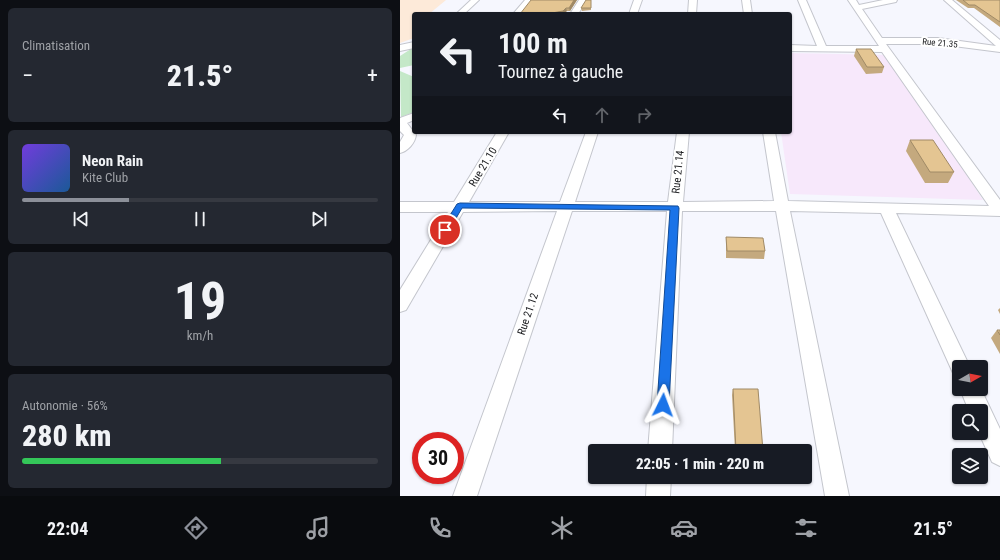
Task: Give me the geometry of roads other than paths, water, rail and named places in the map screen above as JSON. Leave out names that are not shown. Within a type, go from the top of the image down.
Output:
[{"type":"street","points":[[462,12],[475,0]]},
{"type":"street","points":[[519,12],[529,0]]},
{"type":"street","points":[[575,12],[582,0]]},
{"type":"street","points":[[634,12],[638,0]]},
{"type":"street","points":[[692,12],[693,0]]},
{"type":"street","points":[[746,0],[748,12]]},
{"type":"street","points":[[802,0],[823,48]]},
{"type":"street","points":[[400,207],[460,206],[675,208],[782,206],[1000,211],[882,45],[855,4],[893,0]]},
{"type":"street","points":[[948,0],[1000,45]]},
{"type":"street","name":"Rue 21.35","points":[[792,48],[823,48],[938,41],[1000,49]]},
{"type":"street","points":[[400,48],[412,45]]},
{"type":"street","points":[[400,149],[408,140],[410,135],[400,122],[412,117]]},
{"type":"street","name":"Rue 21.10","points":[[400,305],[502,134]]},
{"type":"street","name":"Rue 21.12","points":[[465,496],[591,134]]},
{"type":"street","name":"Rue 21.14","points":[[660,444],[675,208],[683,134]]},
{"type":"street","points":[[769,134],[837,496]]},
{"type":"street","points":[[886,208],[957,360]]},
{"type":"street","points":[[988,427],[1000,454]]},
{"type":"street","points":[[658,496],[659,484]]}]
